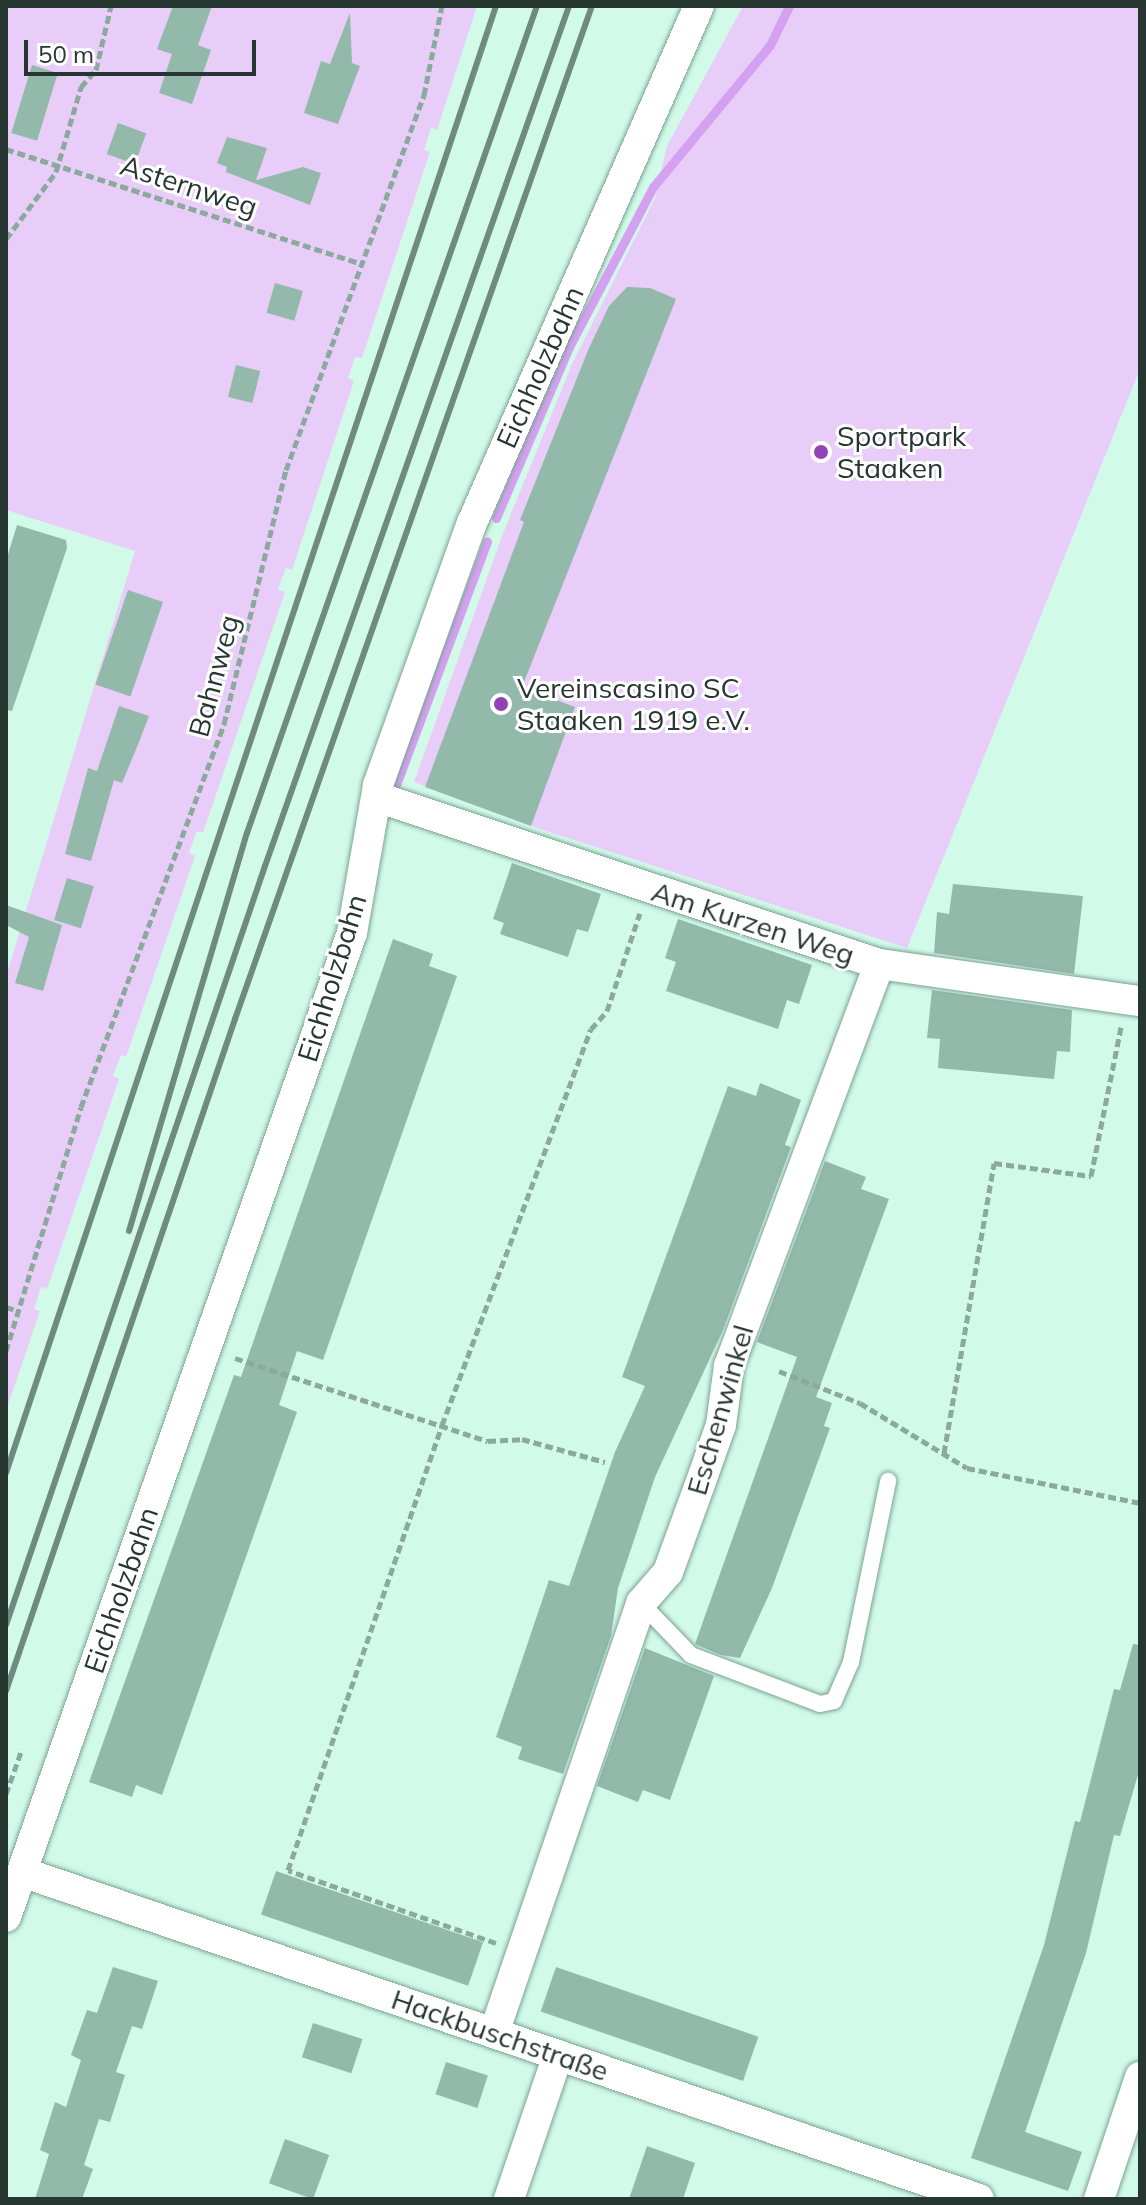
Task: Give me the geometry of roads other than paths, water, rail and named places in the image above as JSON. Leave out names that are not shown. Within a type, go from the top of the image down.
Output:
[{"type":"street","name":"Eichholzbahn","points":[[6,1917],[352,933],[377,797],[479,505],[699,6]]},
{"type":"street","name":"Am Kurzen Weg","points":[[377,797],[879,964],[1132,1000]]},
{"type":"street","name":"Eschenwinkel","points":[[494,2033],[641,1603],[668,1572],[721,1425],[729,1366],[879,964]]},
{"type":"street","name":"Hackbuschstraße","points":[[22,1872],[979,2199]]},
{"type":"street","points":[[509,2199],[558,2055]]},
{"type":"street","points":[[1099,2199],[1140,2077]]},
{"type":"lane","points":[[641,1603],[691,1655],[820,1704],[834,1701],[851,1662],[888,1481]]},
{"type":"waterway","points":[[496,518],[569,347],[653,187],[770,45],[789,6]]},
{"type":"waterway","points":[[396,785],[487,541]]},
{"type":"railway","points":[[6,1473],[496,6]]},
{"type":"railway","points":[[129,1231],[247,833],[537,6]]},
{"type":"railway","points":[[6,1625],[265,866],[569,6]]},
{"type":"railway","points":[[6,1691],[235,1019],[592,6]]},
{"type":"place","name":"Sportpark Staaken","points":[[821,452]]},
{"type":"place","name":"Vereinscasino SC Staaken 1919 e.V.","points":[[501,704]]}]
